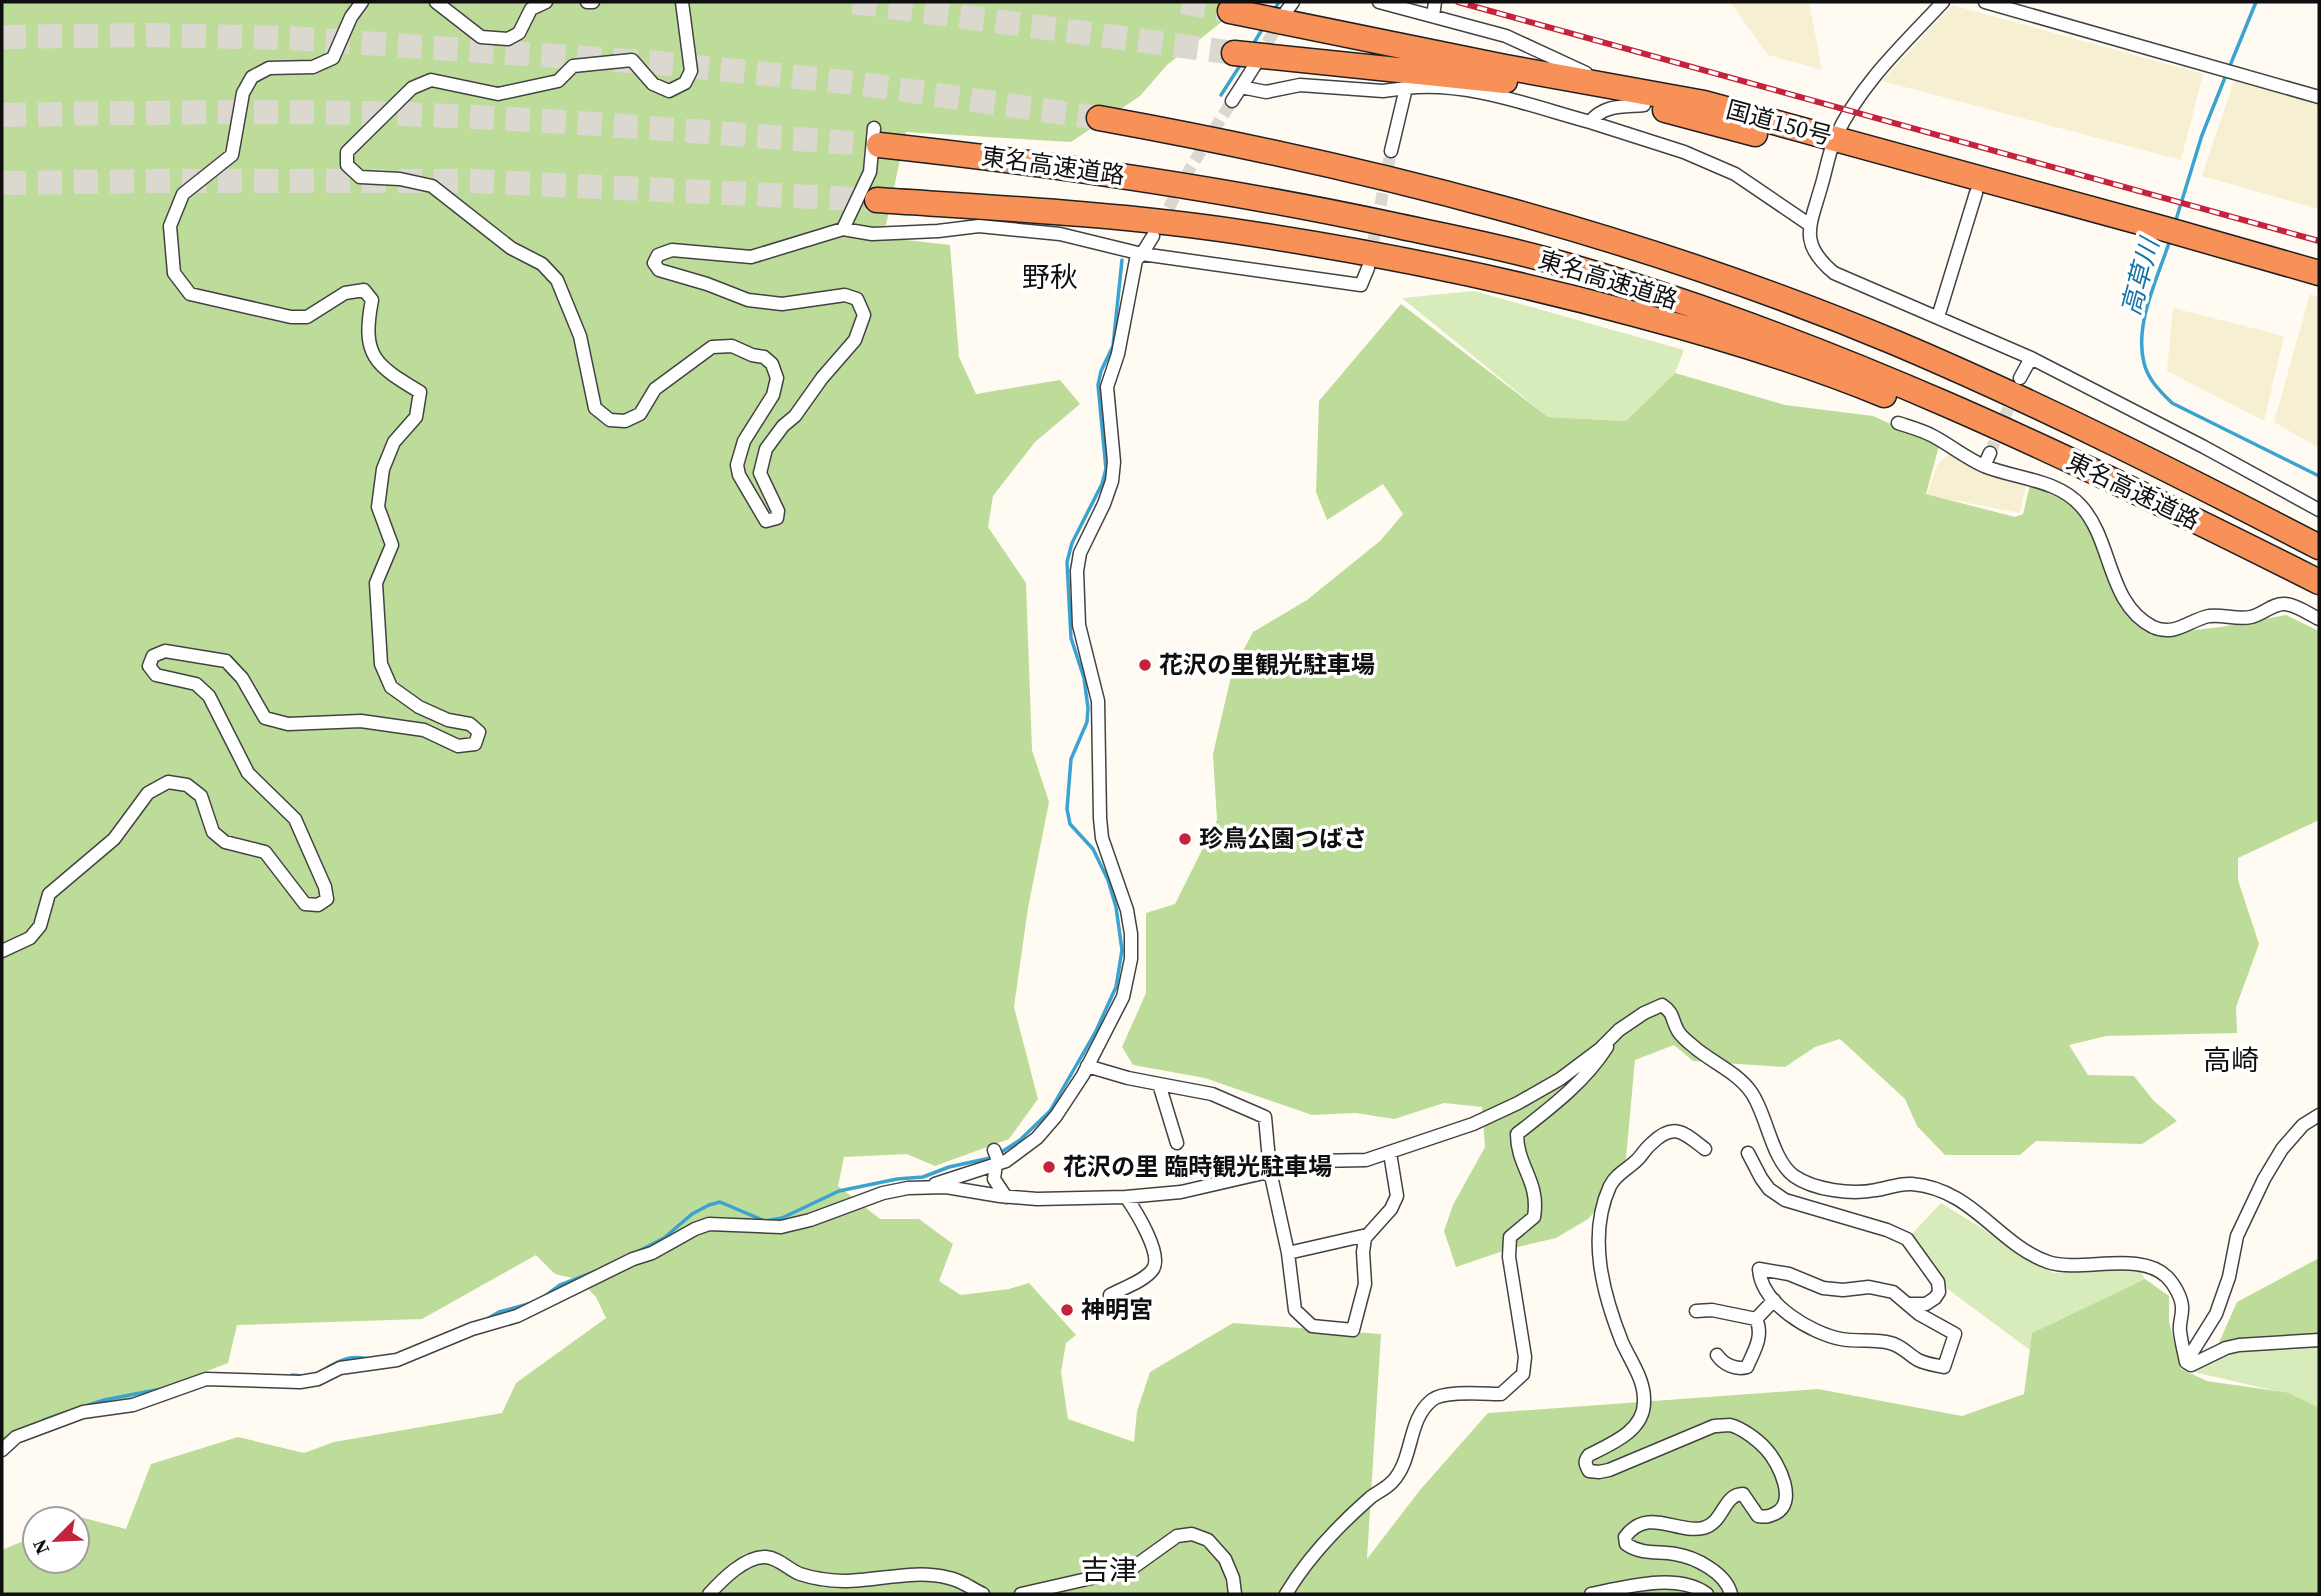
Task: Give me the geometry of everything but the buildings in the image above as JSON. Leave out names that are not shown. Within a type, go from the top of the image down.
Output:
[{"type":"highway","name":"国道150号","points":[[1230,11],[1505,67],[1704,103],[1976,193],[2319,273]]},
{"type":"highway","name":"国道150号","points":[[1244,59],[1522,83],[1644,105],[1833,146],[2171,238],[2319,288]]},
{"type":"highway","name":"東名高速道路","points":[[1099,118],[1216,139],[1496,207],[1654,254],[1895,343],[2163,466],[2319,547]]},
{"type":"highway","name":"東名高速道路","points":[[876,137],[1253,196],[1560,263],[1757,327],[1873,372],[2061,456],[2319,582]]},
{"type":"highway","name":"東名高速道路","points":[[877,200],[1013,208],[1238,232],[1409,260],[1583,300],[1749,347],[1869,388],[2059,466],[2290,568]]},
{"type":"street","points":[[2,951],[30,938],[40,926],[49,894],[114,839],[148,793],[168,782],[187,785],[201,796],[214,832],[225,842],[265,852],[305,904],[318,905],[327,899],[325,887],[295,819],[248,773],[209,696],[196,684],[156,675],[149,666],[153,656],[165,650],[226,661],[243,678],[265,718],[288,724],[361,721],[424,730],[458,746],[475,744],[479,732],[470,724],[448,720],[419,707],[391,687],[381,664],[376,583],[392,545],[378,507],[383,469],[394,442],[416,417],[419,393],[386,372],[371,352],[368,321],[372,300],[364,290],[345,293],[307,317],[292,317],[190,294],[174,273],[170,226],[183,194],[232,155],[243,93],[252,77],[269,68],[313,66],[333,58],[351,17],[362,2]]},
{"type":"street","points":[[436,2],[481,37],[508,39],[519,33],[531,9],[546,2]]},
{"type":"street","points":[[587,2],[593,2]]},
{"type":"street","points":[[682,2],[691,71],[685,83],[669,91],[653,83],[632,60],[573,66],[558,81],[498,94],[431,80],[412,88],[366,132],[347,152],[347,165],[360,177],[400,179],[432,186],[511,248],[542,264],[557,280],[580,336],[595,408],[610,421],[625,421],[640,414],[655,389],[712,347],[732,346],[764,357],[772,364],[776,378],[773,396],[744,441],[737,465],[766,521],[777,518],[778,511],[760,473],[766,449],[855,340],[864,315],[857,299],[845,295],[782,304],[748,300],[659,270],[654,262],[658,255],[672,250],[751,257],[843,229],[872,234],[979,226],[1060,234],[1142,254],[1361,285],[1368,268]]},
{"type":"street","points":[[1285,13],[1293,2]]},
{"type":"street","points":[[1379,2],[1506,36],[1616,86]]},
{"type":"street","points":[[1433,16],[1435,2]]},
{"type":"street","points":[[1943,2],[1868,83],[1833,146],[1808,233],[1813,250],[1821,263],[1834,273],[2031,358],[2319,510]]},
{"type":"street","points":[[1986,2],[2319,97]]},
{"type":"street","points":[[1232,101],[1241,87],[1244,59]]},
{"type":"street","points":[[1241,87],[1266,92],[1300,85],[1383,91],[1422,86],[1470,91],[1590,122],[1684,152],[1735,174],[1810,225]]},
{"type":"street","points":[[1391,151],[1406,88]]},
{"type":"street","points":[[1590,122],[1596,114],[1607,108],[1644,105]]},
{"type":"street","points":[[843,229],[870,172],[876,137]]},
{"type":"street","points":[[1938,317],[1976,193]]},
{"type":"street","points":[[2,1450],[16,1437],[83,1412],[133,1405],[206,1379],[300,1382],[318,1379],[340,1368],[397,1360],[472,1328],[517,1316],[633,1259],[652,1253],[695,1228],[709,1224],[781,1227],[810,1220],[883,1192],[928,1187],[998,1164],[1037,1139],[1056,1116],[1087,1066],[1123,997],[1131,959],[1127,910],[1102,838],[1098,701],[1079,625],[1077,571],[1080,553],[1112,481],[1114,462],[1107,387],[1118,354],[1136,260],[1153,236]]},
{"type":"street","points":[[2020,378],[2031,358]]},
{"type":"street","points":[[1898,423],[1932,435],[1984,466],[2065,492],[2080,504],[2094,522],[2129,608],[2153,627],[2165,631],[2176,630],[2217,615],[2239,619],[2254,617],[2280,604],[2289,604],[2319,619]]},
{"type":"street","points":[[1984,466],[1990,453]]},
{"type":"street","points":[[928,1187],[1037,1199],[1126,1197],[1181,1192],[1315,1161],[1366,1160],[1473,1124],[1518,1103],[1560,1079],[1600,1049],[1619,1030],[1644,1013],[1662,1005],[1672,1012],[1678,1032],[1751,1091],[1780,1157],[1792,1175],[1805,1182],[1852,1191],[1875,1191],[1896,1185],[1914,1184],[1961,1199],[2028,1252],[2050,1262],[2119,1263],[2144,1266],[2165,1275],[2175,1288],[2183,1306],[2179,1328],[2186,1362],[2191,1365],[2226,1348],[2239,1345],[2319,1340]]},
{"type":"street","points":[[1286,1594],[1325,1540],[1393,1481],[1409,1453],[1415,1423],[1433,1399],[1447,1395],[1501,1394],[1523,1374],[1525,1357],[1509,1257],[1510,1237],[1534,1217],[1536,1206],[1533,1182],[1517,1150],[1517,1134],[1550,1109],[1594,1068],[1619,1030]]},
{"type":"street","points":[[1087,1066],[1128,1079],[1212,1094],[1265,1117],[1270,1171],[1288,1253],[1295,1310],[1312,1326],[1353,1330],[1365,1284],[1363,1252],[1367,1235],[1391,1209],[1397,1196],[1390,1153]]},
{"type":"street","points":[[1159,1084],[1177,1143]]},
{"type":"street","points":[[2186,1362],[2216,1314],[2230,1277],[2237,1236],[2264,1179],[2283,1149],[2304,1125],[2319,1115]]},
{"type":"street","points":[[1705,1149],[1682,1132],[1674,1130],[1664,1133],[1650,1144],[1631,1166],[1618,1175],[1611,1185],[1599,1238],[1601,1270],[1614,1321],[1642,1383],[1645,1405],[1637,1425],[1623,1437],[1590,1455],[1585,1465],[1589,1471],[1609,1469],[1714,1426],[1730,1425],[1748,1433],[1768,1450],[1784,1479],[1787,1493],[1780,1512],[1765,1517],[1758,1516],[1743,1494],[1737,1494],[1730,1498],[1717,1520],[1706,1527],[1652,1522],[1630,1529],[1625,1537],[1626,1544],[1634,1549],[1676,1554],[1707,1566],[1729,1587],[1731,1594]]},
{"type":"street","points":[[994,1150],[998,1164],[994,1179],[1006,1197]]},
{"type":"street","points":[[1748,1153],[1769,1189],[1785,1200],[1887,1230],[1907,1239],[1938,1282],[1939,1292],[1926,1304],[1909,1304]]},
{"type":"street","points":[[1110,1295],[1147,1274],[1154,1268],[1156,1261],[1149,1237],[1126,1197]]},
{"type":"street","points":[[1288,1253],[1367,1235]]},
{"type":"street","points":[[1759,1269],[1789,1274],[1823,1287],[1843,1290],[1869,1287],[1893,1292],[1919,1314],[1955,1334],[1944,1367],[1917,1360],[1890,1343],[1839,1339],[1810,1329],[1792,1318],[1774,1300],[1759,1275],[1759,1269]]},
{"type":"street","points":[[1756,1319],[1774,1300]]},
{"type":"street","points":[[1696,1311],[1712,1310],[1756,1319],[1760,1326],[1759,1340],[1747,1367],[1741,1369],[1730,1366],[1721,1362],[1717,1355]]},
{"type":"street","points":[[1021,1594],[1131,1569],[1177,1536],[1192,1534],[1208,1540],[1225,1559],[1233,1578],[1235,1594]]},
{"type":"street","points":[[709,1594],[750,1561],[766,1557],[799,1574],[821,1579],[844,1582],[934,1575],[952,1578],[983,1594]]},
{"type":"street","points":[[1591,1594],[1680,1582],[1695,1586],[1707,1594]]},
{"type":"shaded area","points":[[1730,2],[1809,2],[1822,70],[1768,55]]},
{"type":"shaded area","points":[[1952,5],[2203,74],[2181,160],[1882,81]]},
{"type":"shaded area","points":[[2234,81],[2319,103],[2319,209],[2202,176]]},
{"type":"shaded area","points":[[2310,294],[2319,297],[2319,448],[2274,422]]},
{"type":"shaded area","points":[[2173,308],[2284,336],[2264,421],[2167,371]]},
{"type":"shaded area","points":[[1949,454],[2027,480],[2020,513],[1927,495],[1937,465]]},
{"type":"green space","points":[[2,2],[1247,2],[1167,65],[1140,96],[1071,142],[906,132],[886,225],[845,233],[950,245],[959,357],[976,394],[1060,380],[1080,404],[1035,442],[993,496],[988,527],[1026,583],[1032,750],[1049,802],[1028,908],[1014,1007],[1038,1099],[1009,1139],[935,1166],[907,1154],[844,1157],[838,1186],[880,1219],[919,1219],[953,1244],[939,1281],[961,1295],[1009,1289],[1029,1283],[1076,1335],[1066,1343],[1061,1372],[1068,1419],[1134,1442],[1137,1411],[1150,1372],[1233,1323],[1381,1334],[1367,1559],[1420,1490],[1488,1413],[1818,1389],[1962,1416],[2024,1394],[2032,1333],[2145,1279],[2169,1296],[2169,1322],[2181,1369],[2207,1381],[2289,1393],[2319,1408],[2319,1594],[2,1594],[2,1550],[21,1542],[21,1575],[91,1575],[91,1520],[126,1529],[151,1464],[238,1437],[304,1453],[334,1442],[502,1413],[516,1383],[606,1318],[596,1297],[580,1280],[555,1274],[536,1255],[422,1319],[237,1325],[228,1363],[2,1450]]},
{"type":"green space","points":[[1474,291],[1684,350],[1675,373],[1626,421],[1548,417],[1402,298]]},
{"type":"green space","points":[[1401,304],[1548,417],[1626,421],[1675,373],[1785,405],[1873,416],[1939,446],[1926,494],[2015,517],[2023,514],[2030,485],[2072,504],[2093,533],[2122,601],[2151,635],[2221,627],[2286,615],[2319,631],[2319,820],[2238,858],[2238,880],[2259,944],[2236,1007],[2237,1033],[2106,1036],[2069,1045],[2088,1075],[2134,1076],[2153,1100],[2177,1121],[2142,1144],[2036,1141],[2020,1155],[1945,1155],[1917,1126],[1905,1099],[1840,1039],[1815,1047],[1785,1067],[1693,1061],[1674,1045],[1635,1060],[1624,1180],[1588,1219],[1556,1238],[1509,1249],[1456,1267],[1444,1231],[1453,1205],[1485,1147],[1482,1107],[1444,1103],[1394,1119],[1356,1113],[1312,1115],[1205,1078],[1133,1065],[1122,1047],[1146,993],[1146,913],[1175,904],[1217,820],[1213,754],[1232,672],[1253,632],[1307,600],[1380,541],[1403,514],[1383,484],[1327,520],[1316,492],[1319,401]]},
{"type":"green space","points":[[1941,1203],[2054,1273],[2139,1269],[2145,1279],[2032,1333],[2030,1350],[1938,1282],[1907,1239]]},
{"type":"green space","points":[[2319,1258],[2319,1343],[2217,1347],[2237,1302]]},
{"type":"green space","points":[[2319,1342],[2319,1410],[2293,1395],[2181,1369],[2254,1344]]},
{"type":"waterway","points":[[1274,10],[1279,2]]},
{"type":"waterway","name":"高草川","points":[[2229,68],[2256,2]]},
{"type":"waterway","points":[[1252,46],[1263,28]]},
{"type":"waterway","points":[[1221,95],[1241,64]]},
{"type":"waterway","name":"高草川","points":[[2175,223],[2202,135],[2226,75]]},
{"type":"waterway","name":"高草川","points":[[2170,240],[2149,301],[2142,333],[2144,363],[2152,380],[2172,403],[2319,476]]},
{"type":"waterway","points":[[639,1251],[664,1238],[692,1214],[720,1202],[765,1221],[782,1218],[839,1191],[897,1179],[923,1177],[949,1167],[990,1158],[1020,1140],[1050,1111],[1096,1031],[1116,987],[1122,950],[1116,907],[1108,880],[1093,849],[1070,824],[1067,809],[1071,759],[1087,722],[1088,708],[1084,678],[1071,638],[1067,562],[1072,543],[1102,484],[1106,469],[1098,385],[1101,371],[1113,346],[1122,260]]},
{"type":"waterway","points":[[545,1296],[560,1285],[594,1272]]},
{"type":"waterway","points":[[487,1319],[499,1312],[532,1303]]},
{"type":"waterway","points":[[327,1368],[347,1359],[369,1359]]},
{"type":"waterway","points":[[292,1375],[304,1376]]},
{"type":"waterway","points":[[44,1420],[104,1400],[161,1389]]},
{"type":"tunnel","points":[[853,2],[1234,53]]},
{"type":"tunnel","points":[[1182,2],[1230,11]]},
{"type":"tunnel","points":[[1258,58],[1281,20]]},
{"type":"tunnel","points":[[2,37],[147,35],[290,38],[659,63],[855,83],[1099,118]]},
{"type":"tunnel","points":[[1160,224],[1232,101]]},
{"type":"tunnel","points":[[2,115],[276,112],[431,115],[879,145]]},
{"type":"tunnel","points":[[1370,258],[1391,151]]},
{"type":"tunnel","points":[[2,183],[472,181],[877,200]]},
{"type":"tunnel","points":[[1990,453],[2015,392]]},
{"type":"railway","points":[[1458,2],[2319,241]]},
{"type":"place","name":"花沢の里観光駐車場","points":[[1145,665]]},
{"type":"place","name":"珍鳥公園つばさ","points":[[1185,839]]},
{"type":"place","name":"花沢の里 臨時観光駐車場","points":[[1049,1167]]},
{"type":"place","name":"神明宮","points":[[1067,1310]]},
{"type":"district","name":"野秋","points":[[1050,277]]},
{"type":"district","name":"高崎","points":[[2231,1060]]},
{"type":"district","name":"吉津","points":[[1109,1570]]}]
